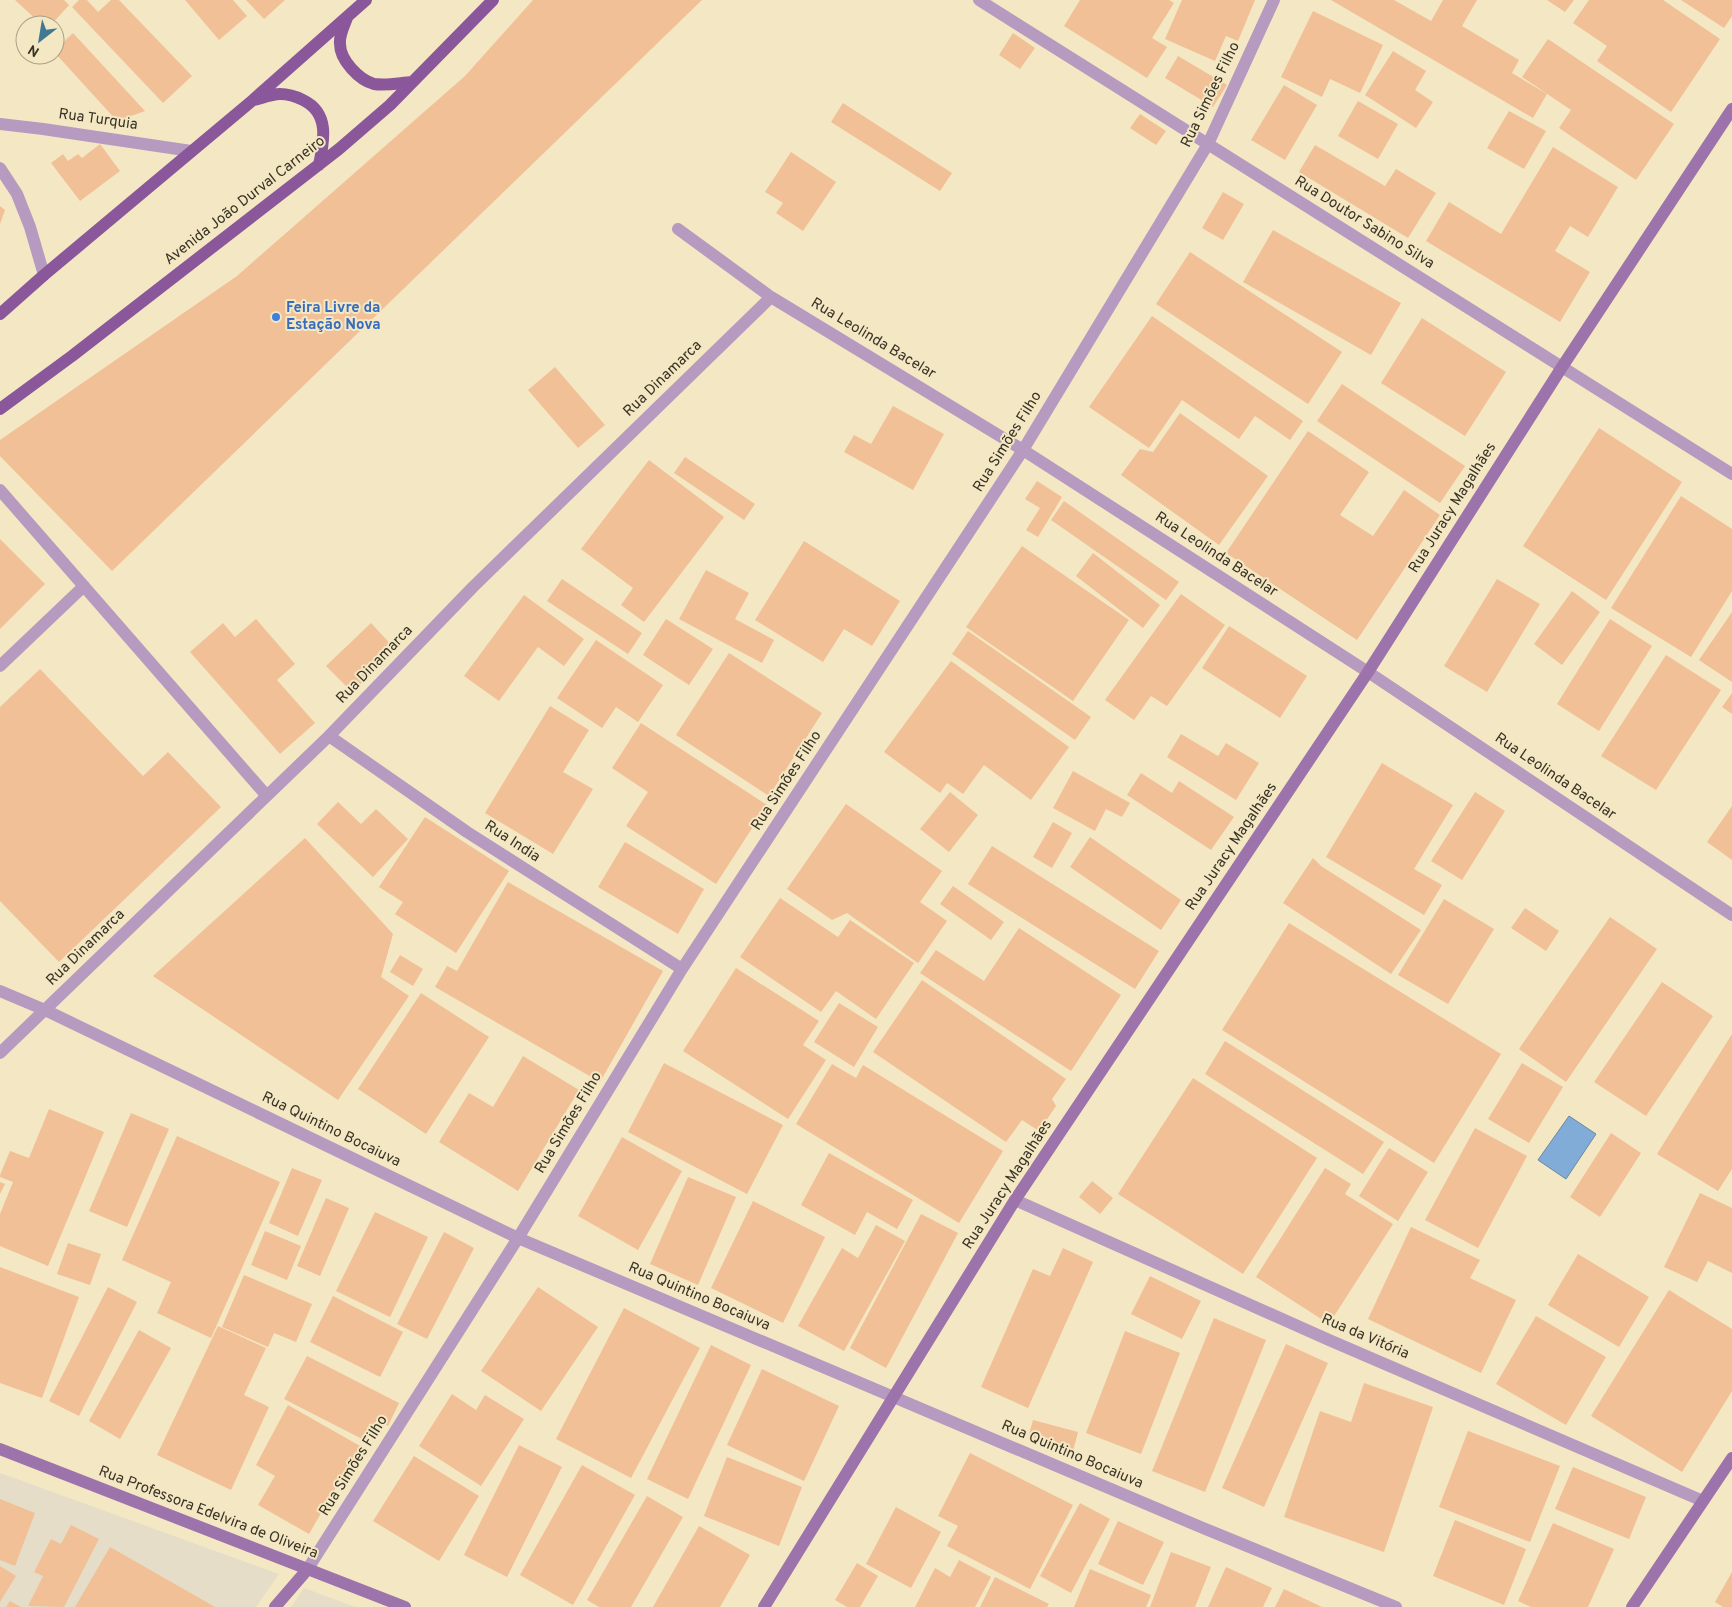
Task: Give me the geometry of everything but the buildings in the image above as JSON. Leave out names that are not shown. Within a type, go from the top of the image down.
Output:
[{"type":"main road","points":[[0,314],[253,100],[366,0]]},
{"type":"main road","name":"Avenida João Durval Carneiro","points":[[0,409],[72,356],[319,165],[390,105],[493,0]]},
{"type":"main road","points":[[348,16],[340,37],[339,46],[345,60],[353,70],[371,83],[385,85],[412,82]]},
{"type":"main road","points":[[253,100],[280,94],[292,95],[308,102],[316,110],[323,122],[324,138],[319,165]]},
{"type":"street","name":"Rua Doutor Sabino Silva","points":[[979,0],[1732,474]]},
{"type":"street","name":"Rua Simões Filho","points":[[307,1570],[518,1238],[682,969],[1024,450],[1208,144],[1274,0]]},
{"type":"street","name":"Rua Juracy Magalhães","points":[[764,1607],[1015,1200],[1368,672],[1562,367],[1732,109]]},
{"type":"street","name":"Rua Turquia","points":[[0,124],[191,151]]},
{"type":"street","points":[[0,168],[17,194],[27,219],[44,275]]},
{"type":"street","name":"Rua Leolinda Bacelar","points":[[678,229],[771,297],[1024,450],[1368,672],[1732,915]]},
{"type":"street","name":"Rua Dinamarca","points":[[0,1053],[329,736],[473,587],[771,297]]},
{"type":"street","points":[[0,490],[266,795]]},
{"type":"street","points":[[0,666],[84,586]]},
{"type":"street","name":"Rua India","points":[[329,736],[467,832],[682,969]]},
{"type":"street","name":"Rua Quintino Bocaiuva","points":[[0,990],[518,1238],[1203,1528],[1396,1607]]},
{"type":"street","name":"Rua da Vitória","points":[[1015,1200],[1338,1344],[1703,1501]]},
{"type":"street","name":"Rua Professora Edelvira de Oliveira","points":[[0,1449],[405,1607]]},
{"type":"street","points":[[1632,1607],[1732,1458]]},
{"type":"street","points":[[275,1607],[307,1570]]},
{"type":"shaded area","points":[[0,1473],[279,1574],[256,1607],[0,1607]]},
{"type":"shaded area","points":[[304,1588],[355,1607],[291,1607]]},
{"type":"water","points":[[1569,1116],[1596,1134],[1566,1179],[1538,1160]]},
{"type":"place","name":"Feira Livre da Estação Nova","points":[[276,317]]}]
